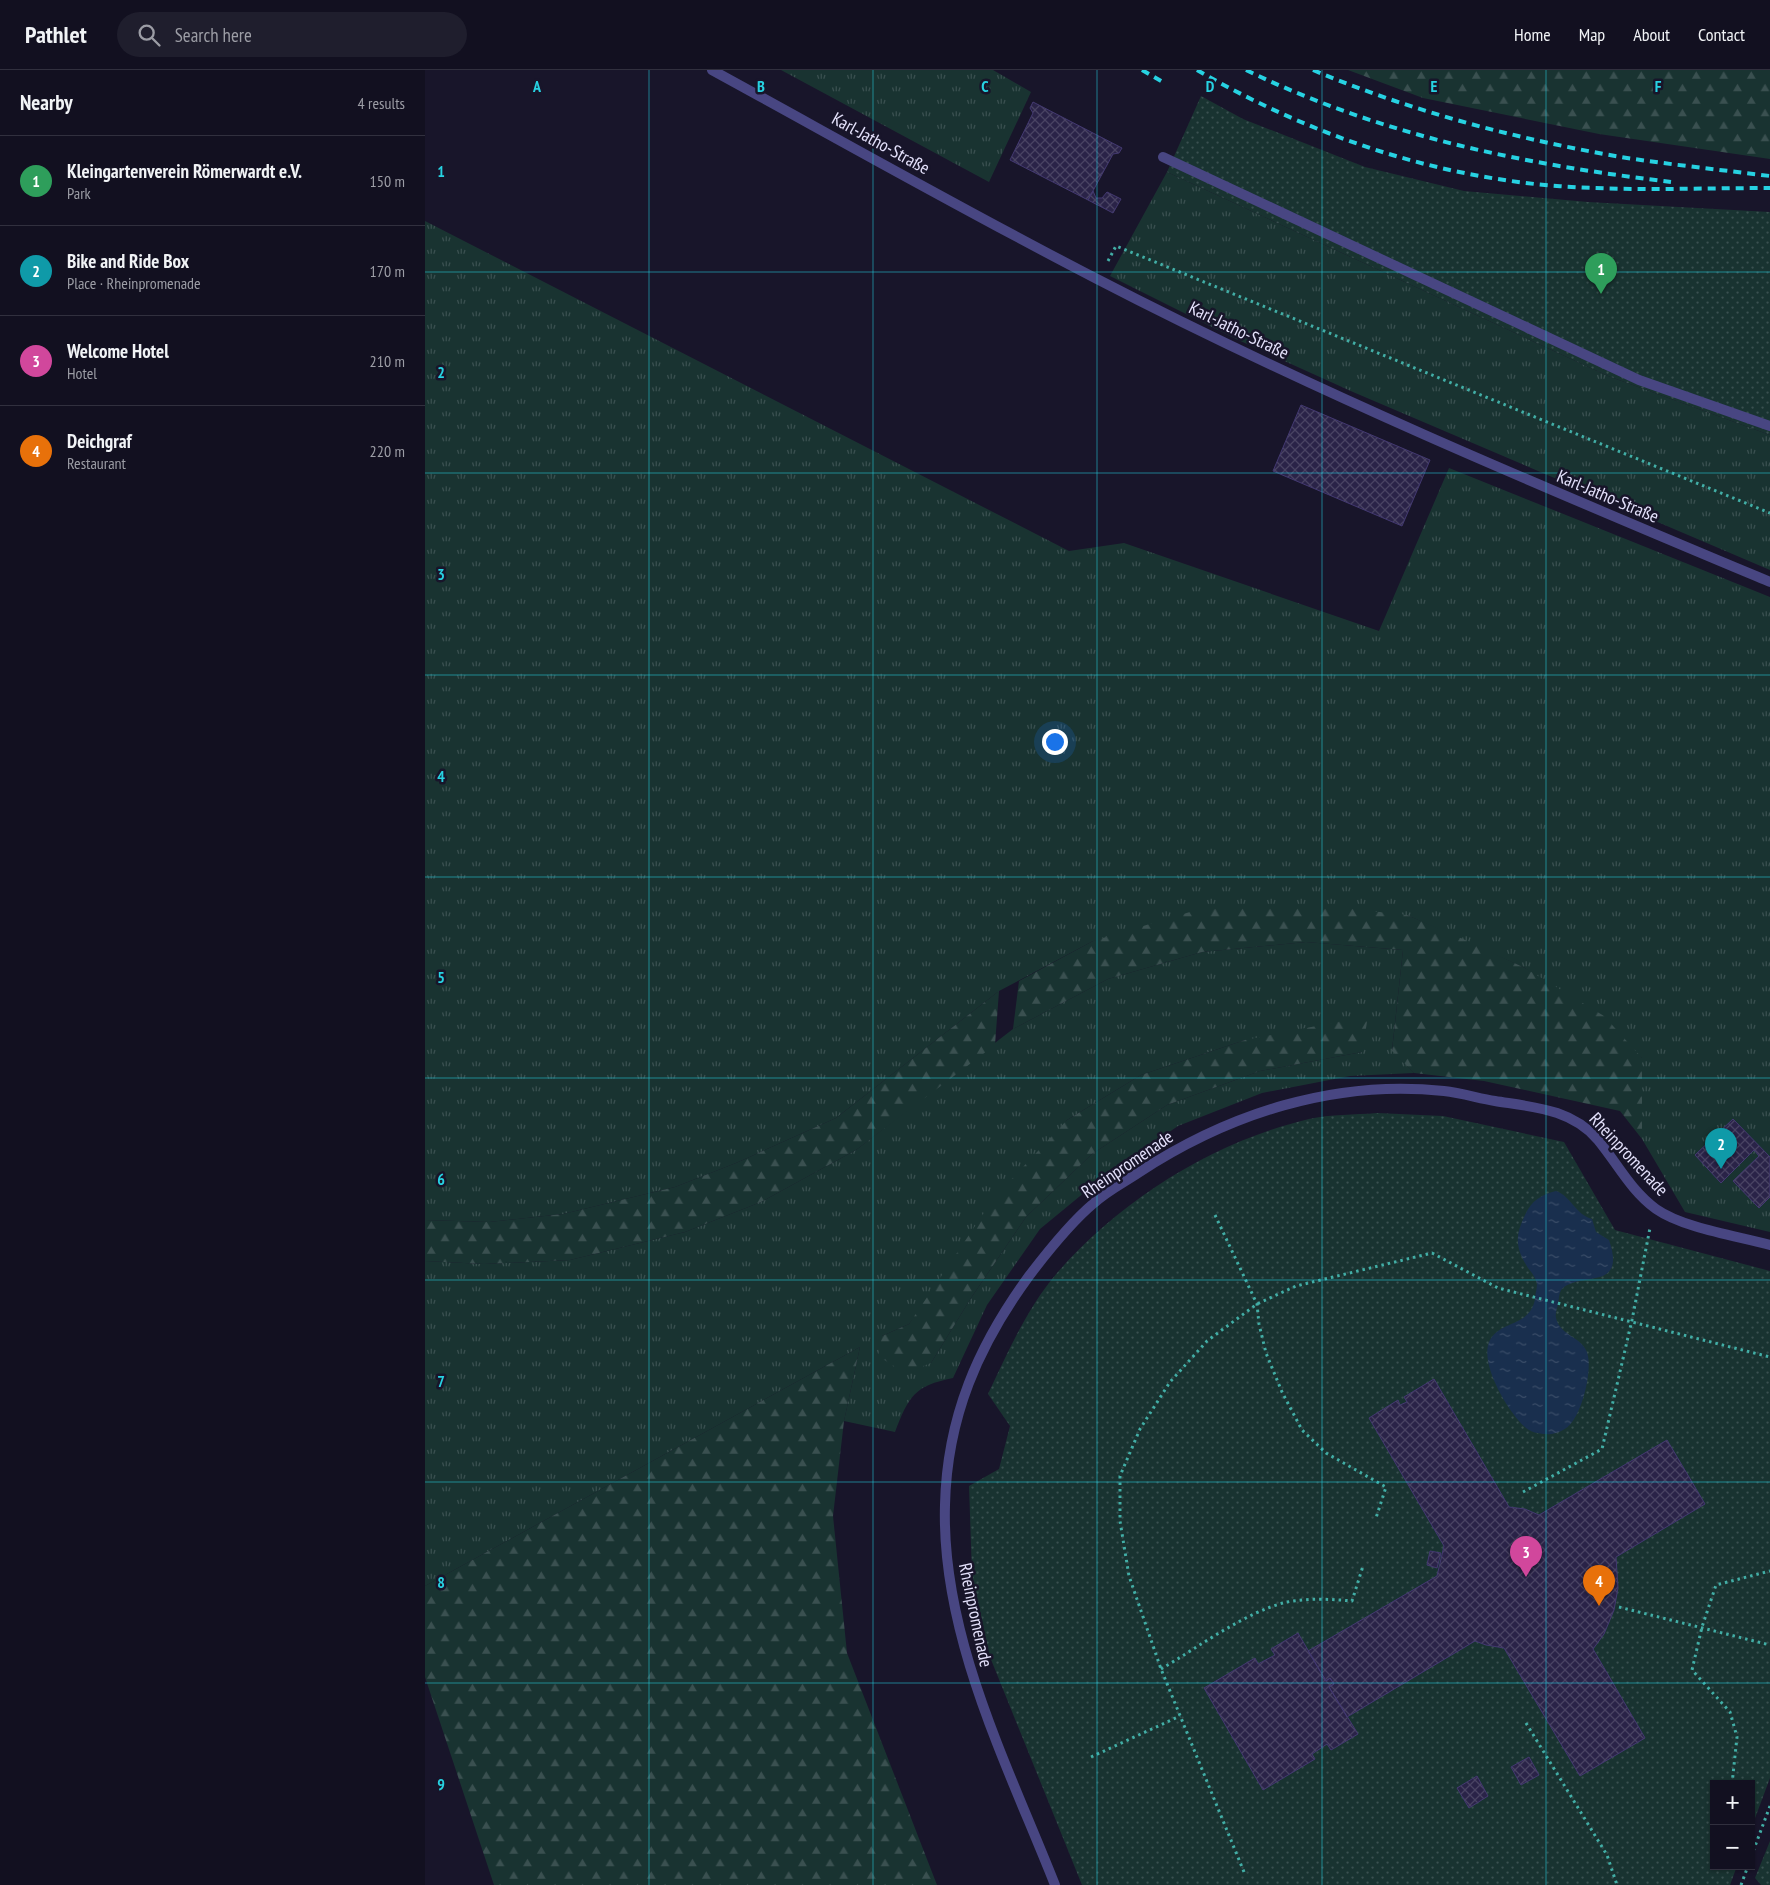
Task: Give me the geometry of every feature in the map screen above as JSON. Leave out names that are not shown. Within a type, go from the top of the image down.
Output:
[{"type":"street","name":"Karl-Jatho-Straße","points":[[712,70],[1099,280],[1320,386],[1561,494],[1770,582]]},
{"type":"street","points":[[1163,157],[1639,380],[1770,426]]},
{"type":"street","name":"Rheinpromenade","points":[[1055,1885],[973,1679],[952,1597],[947,1560],[945,1505],[951,1434],[969,1378],[1004,1311],[1047,1253],[1094,1202],[1183,1145],[1225,1125],[1269,1109],[1332,1093],[1388,1089],[1444,1091],[1556,1111],[1580,1122],[1596,1138],[1637,1192],[1655,1208],[1674,1220],[1770,1245]]},
{"type":"path","points":[[1099,280],[1116,246],[1770,513]]},
{"type":"path","points":[[1523,1492],[1602,1450],[1655,1208]]},
{"type":"path","points":[[1215,1215],[1257,1304],[1259,1324],[1266,1353],[1282,1392],[1302,1430],[1326,1453],[1386,1487],[1376,1518]]},
{"type":"path","points":[[1244,1872],[1161,1669],[1129,1576],[1121,1521],[1120,1476],[1139,1430],[1170,1382],[1207,1341],[1257,1304],[1296,1286],[1431,1253],[1498,1288],[1632,1320],[1770,1357]]},
{"type":"path","points":[[1161,1669],[1234,1625],[1286,1602],[1327,1598],[1353,1601],[1363,1566]]},
{"type":"path","points":[[1732,1780],[1737,1737],[1730,1712],[1692,1670],[1702,1627],[1716,1585],[1770,1571]]},
{"type":"path","points":[[1619,1607],[1770,1646]]},
{"type":"path","points":[[1091,1757],[1180,1716]]},
{"type":"path","points":[[1526,1723],[1607,1855],[1617,1885]]},
{"type":"path","points":[[1755,1846],[1770,1806]]},
{"type":"path","points":[[1741,1885],[1747,1870]]},
{"type":"green space","points":[[781,70],[993,70],[1031,92],[989,182]]},
{"type":"green space","points":[[1348,70],[1770,70],[1770,159],[1599,134],[1423,98]]},
{"type":"green space","points":[[1201,96],[1243,119],[1365,167],[1464,191],[1588,202],[1770,212],[1770,435],[1608,376],[1167,172]]},
{"type":"green space","points":[[1167,172],[1608,376],[1770,435],[1770,570],[1353,392],[1236,339],[1110,276]]},
{"type":"green space","points":[[425,221],[1069,551],[1124,543],[1379,631],[1449,468],[1770,597],[1770,1232],[1685,1212],[1642,1139],[1642,1058],[1525,968],[1407,915],[1093,941],[999,991],[836,1118],[736,1163],[675,1187],[563,1214],[489,1222],[425,1220]]},
{"type":"green space","points":[[1306,904],[1407,915],[1525,968],[1604,1016],[1642,1058],[1642,1139],[1620,1111],[1484,1081],[1414,1073],[1392,1051],[1403,950],[1306,942],[1202,952],[1108,979],[1013,1029],[1019,981],[1093,941],[1200,909]]},
{"type":"green space","points":[[1306,942],[1403,950],[1392,1050],[1414,1073],[1350,1076],[1262,1093],[1178,1126],[1102,1178],[1040,1229],[987,1305],[953,1378],[929,1385],[915,1394],[904,1410],[895,1432],[844,1421],[860,1347],[425,1586],[425,1261],[484,1264],[570,1260],[685,1232],[761,1202],[856,1150],[1013,1029],[1108,979],[1202,952]],"holes":[[[1245,1040],[1362,1052],[1260,1071],[1167,1105],[1092,1154],[1026,1217],[971,1298],[931,1363],[882,1336],[909,1324],[1067,1120],[1141,1075]]]},
{"type":"green space","points":[[999,991],[995,1045],[856,1150],[761,1202],[685,1232],[570,1260],[484,1264],[425,1261],[425,1220],[489,1222],[563,1214],[675,1187],[736,1163],[836,1118]]},
{"type":"green space","points":[[1368,1016],[1362,1052],[1260,1071],[1167,1105],[1092,1154],[1026,1217],[971,1298],[931,1363],[905,1373],[878,1356],[882,1336],[909,1324],[994,1198],[1067,1120],[1141,1075],[1245,1040]]},
{"type":"green space","points":[[1377,1113],[1443,1116],[1564,1142],[1615,1230],[1770,1271],[1770,1778],[1755,1818],[1755,1780],[1710,1780],[1710,1870],[1736,1870],[1730,1885],[1082,1885],[990,1657],[972,1575],[969,1486],[999,1469],[1010,1426],[988,1394],[1036,1301],[1057,1273],[1110,1221],[1171,1177],[1204,1158],[1238,1142],[1273,1129],[1317,1117]]},
{"type":"green space","points":[[860,1347],[844,1421],[833,1516],[847,1653],[937,1885],[494,1885],[425,1677],[425,1586]]},
{"type":"green space","points":[[1770,1841],[1770,1885],[1761,1885],[1755,1878]]},
{"type":"water","points":[[1556,1191],[1566,1197],[1582,1214],[1592,1219],[1596,1232],[1609,1240],[1613,1256],[1612,1267],[1607,1274],[1570,1284],[1560,1292],[1556,1313],[1558,1324],[1565,1332],[1579,1341],[1586,1350],[1589,1366],[1588,1376],[1580,1407],[1570,1425],[1557,1433],[1543,1434],[1527,1429],[1503,1399],[1491,1373],[1487,1349],[1490,1340],[1495,1334],[1521,1319],[1532,1308],[1537,1284],[1519,1248],[1519,1229],[1531,1205],[1541,1196]]},
{"type":"building","points":[[1033,102],[1122,148],[1119,153],[1113,154],[1088,200],[1010,160],[1033,113],[1030,108]]},
{"type":"building","points":[[1093,191],[1096,198],[1102,198],[1107,192],[1121,199],[1113,213],[1088,200]]},
{"type":"building","points":[[1301,405],[1430,460],[1402,526],[1273,471]]},
{"type":"building","points":[[1733,1119],[1770,1157],[1770,1197],[1759,1208],[1733,1181],[1759,1156],[1754,1150],[1721,1183],[1695,1155]]},
{"type":"building","points":[[1434,1379],[1509,1507],[1525,1509],[1539,1515],[1667,1440],[1705,1504],[1616,1557],[1618,1588],[1614,1610],[1604,1634],[1593,1649],[1645,1738],[1580,1776],[1504,1648],[1475,1641],[1347,1717],[1329,1687],[1334,1684],[1330,1678],[1326,1681],[1308,1651],[1437,1576],[1444,1546],[1369,1418],[1398,1400],[1400,1405],[1407,1402],[1404,1397]]},
{"type":"building","points":[[1430,1551],[1441,1553],[1437,1568],[1427,1565]]},
{"type":"building","points":[[1298,1633],[1326,1681],[1330,1678],[1334,1684],[1329,1687],[1358,1734],[1331,1750],[1327,1744],[1312,1754],[1315,1759],[1263,1790],[1204,1688],[1255,1658],[1258,1664],[1275,1655],[1271,1649]]},
{"type":"building","points":[[1529,1757],[1539,1775],[1521,1785],[1511,1767]]},
{"type":"building","points":[[1477,1776],[1488,1796],[1469,1808],[1457,1788]]},
{"type":"railway","points":[[1142,70],[1163,82]]},
{"type":"railway","points":[[1197,70],[1236,92],[1318,129],[1360,145],[1446,169],[1490,178],[1535,184],[1594,188],[1770,188]]},
{"type":"railway","points":[[1246,70],[1297,93],[1349,113],[1401,130],[1454,144],[1561,166],[1671,182]]},
{"type":"railway","points":[[1313,70],[1428,112],[1547,143],[1627,158],[1770,176]]},
{"type":"place","name":"Kleingartenverein Römerwardt e.V.","points":[[1601,294]]},
{"type":"place","name":"Bike and Ride Box","points":[[1721,1169]]},
{"type":"place","name":"Welcome Hotel","points":[[1526,1577]]},
{"type":"place","name":"Deichgraf","points":[[1599,1606]]}]
